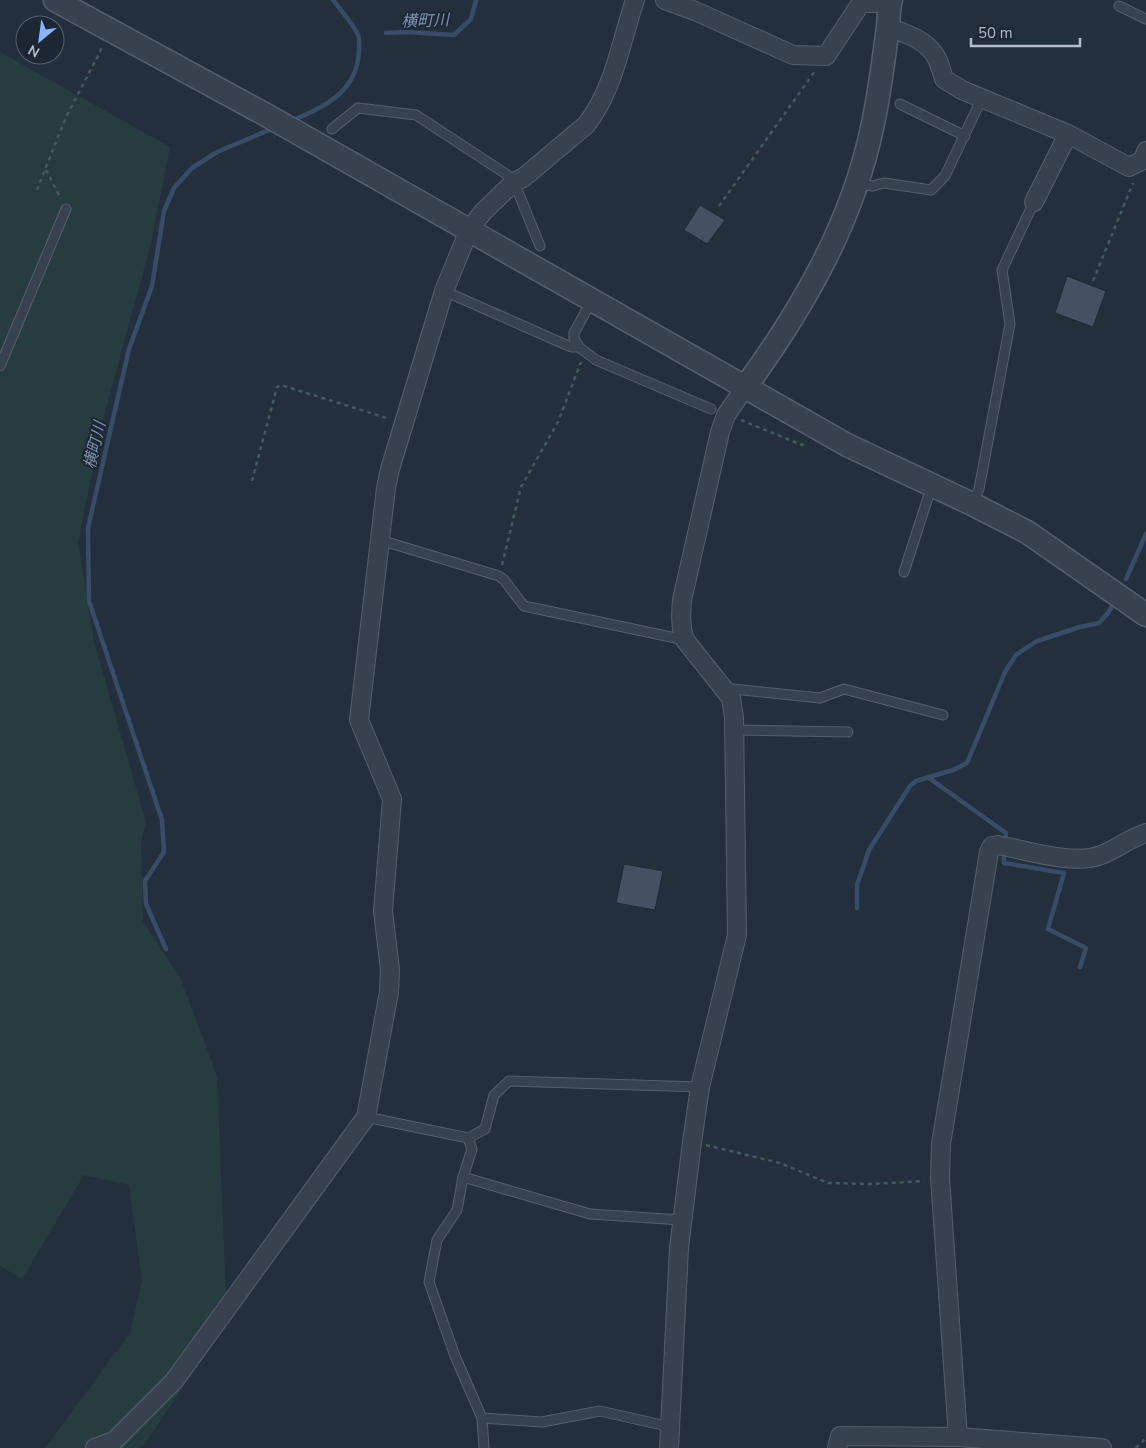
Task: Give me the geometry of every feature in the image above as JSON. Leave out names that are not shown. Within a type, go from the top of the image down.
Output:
[{"type":"street","points":[[55,0],[268,116],[814,426],[866,454],[1027,532],[1146,615]]},
{"type":"street","points":[[95,1448],[114,1441],[174,1381],[366,1117],[389,992],[383,911],[392,799],[359,720],[386,488],[444,291],[469,230],[483,212],[514,182],[523,178],[579,131],[593,116],[608,86],[635,0]]},
{"type":"street","points":[[665,0],[695,11],[794,55],[826,56],[861,3],[891,1],[876,109],[857,184],[841,226],[820,270],[761,366],[726,415],[720,432],[682,600],[681,629],[685,640],[731,698],[734,730],[737,935],[700,1087],[682,1220],[679,1248],[671,1427],[672,1447]]},
{"type":"street","points":[[888,28],[902,32],[931,49],[937,59],[944,79],[962,90],[1068,134],[1129,168],[1144,156]]},
{"type":"street","points":[[1034,202],[1068,134]]},
{"type":"street","points":[[958,1437],[940,1178],[942,1134],[989,852],[992,846],[998,845],[1075,860],[1100,856],[1146,832]]},
{"type":"street","points":[[837,1448],[840,1436],[958,1437],[1102,1448]]},
{"type":"lane","points":[[1119,6],[1146,19]]},
{"type":"lane","points":[[857,184],[872,186],[884,183],[931,190],[945,176],[982,98]]},
{"type":"lane","points":[[900,104],[964,136]]},
{"type":"lane","points":[[332,129],[358,108],[416,115],[506,174],[514,182],[540,246]]},
{"type":"lane","points":[[972,504],[979,489],[1010,324],[1002,270],[1034,202]]},
{"type":"lane","points":[[0,366],[66,209]]},
{"type":"lane","points":[[444,291],[571,347],[582,349]]},
{"type":"lane","points":[[592,300],[574,333],[574,339],[582,349],[596,360],[711,409]]},
{"type":"lane","points":[[904,572],[932,485]]},
{"type":"lane","points":[[380,540],[499,576],[524,606],[685,640]]},
{"type":"lane","points":[[723,688],[820,698],[844,688],[943,715]]},
{"type":"lane","points":[[734,730],[848,732]]},
{"type":"lane","points":[[366,1117],[468,1138],[485,1129],[494,1095],[509,1081],[700,1087]]},
{"type":"lane","points":[[468,1138],[472,1149],[463,1178],[457,1210],[436,1240],[429,1282],[455,1356],[482,1418],[484,1448]]},
{"type":"lane","points":[[463,1178],[590,1214],[682,1220]]},
{"type":"lane","points":[[482,1418],[542,1422],[600,1411],[671,1427]]},
{"type":"path","points":[[37,190],[66,117],[100,52]]},
{"type":"path","points":[[719,206],[826,56]]},
{"type":"path","points":[[1093,281],[1144,156]]},
{"type":"path","points":[[46,170],[66,209]]},
{"type":"path","points":[[499,576],[521,487],[558,422],[582,349]]},
{"type":"path","points":[[252,481],[277,387],[281,384],[404,423]]},
{"type":"path","points":[[740,420],[802,445],[814,426]]},
{"type":"path","points":[[692,1142],[780,1163],[828,1183],[872,1184],[940,1178]]},
{"type":"path","points":[[1136,1448],[1146,1438]]},
{"type":"green space","points":[[0,52],[15,60],[15,65],[23,65],[170,147],[151,243],[101,427],[78,543],[94,642],[146,822],[141,840],[143,922],[180,977],[217,1076],[227,1320],[145,1444],[138,1448],[45,1448],[130,1333],[142,1281],[129,1185],[84,1175],[22,1279],[0,1266]]},
{"type":"building","points":[[700,205],[725,220],[707,244],[684,230]]},
{"type":"building","points":[[1067,276],[1106,291],[1093,327],[1055,313]]},
{"type":"building","points":[[624,864],[663,871],[655,910],[616,903]]},
{"type":"waterway","name":"横町川","points":[[291,121],[315,110],[337,96],[353,77],[357,65],[359,37],[333,0]]},
{"type":"waterway","name":"横町川","points":[[386,33],[407,32],[454,35],[471,19],[476,0]]},
{"type":"waterway","name":"横町川","points":[[166,949],[146,904],[145,881],[164,852],[162,820],[89,601],[88,528],[129,349],[152,286],[164,211],[174,188],[192,168],[217,152],[274,128]]},
{"type":"waterway","points":[[1126,579],[1146,534]]},
{"type":"waterway","points":[[857,908],[857,885],[869,850],[910,786],[916,781],[953,770],[967,763],[1005,672],[1016,655],[1037,641],[1099,623],[1114,603]]},
{"type":"waterway","points":[[929,778],[1006,833],[1005,843]]},
{"type":"waterway","points":[[1004,850],[1004,863],[1064,873],[1048,929],[1086,948],[1080,967]]}]
